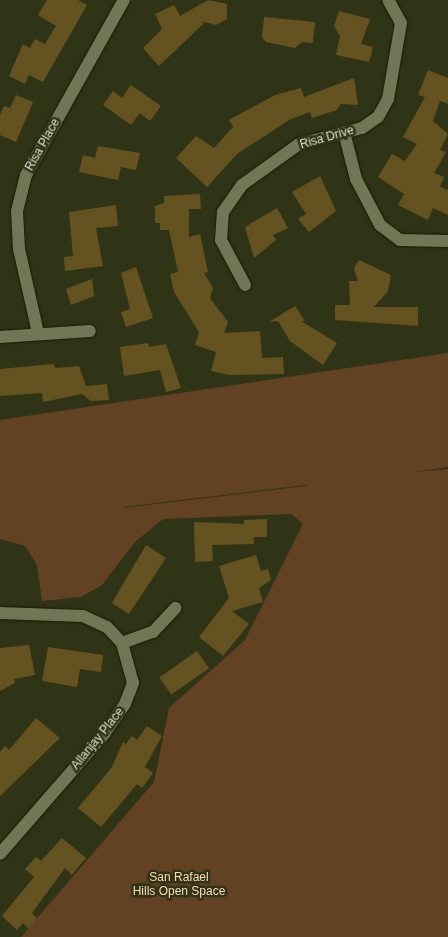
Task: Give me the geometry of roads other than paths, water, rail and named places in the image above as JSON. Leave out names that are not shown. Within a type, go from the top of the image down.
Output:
[{"type":"street","name":"Risa Place","points":[[38,333],[19,249],[17,210],[26,175],[124,0]]},
{"type":"street","name":"Risa Drive","points":[[245,285],[221,240],[223,212],[242,185],[299,144],[362,128],[378,117],[388,99],[401,23],[388,0]]},
{"type":"street","points":[[344,132],[359,187],[380,225],[400,240],[448,241]]},
{"type":"street","points":[[0,337],[90,331]]},
{"type":"street","points":[[0,613],[83,616],[107,627],[122,643],[152,632],[176,608]]},
{"type":"street","name":"Allanjay Place","points":[[0,854],[125,704],[133,682],[122,643]]},
{"type":"park label","name":"San Rafael Hills Open Space","points":[[179,885]]}]
